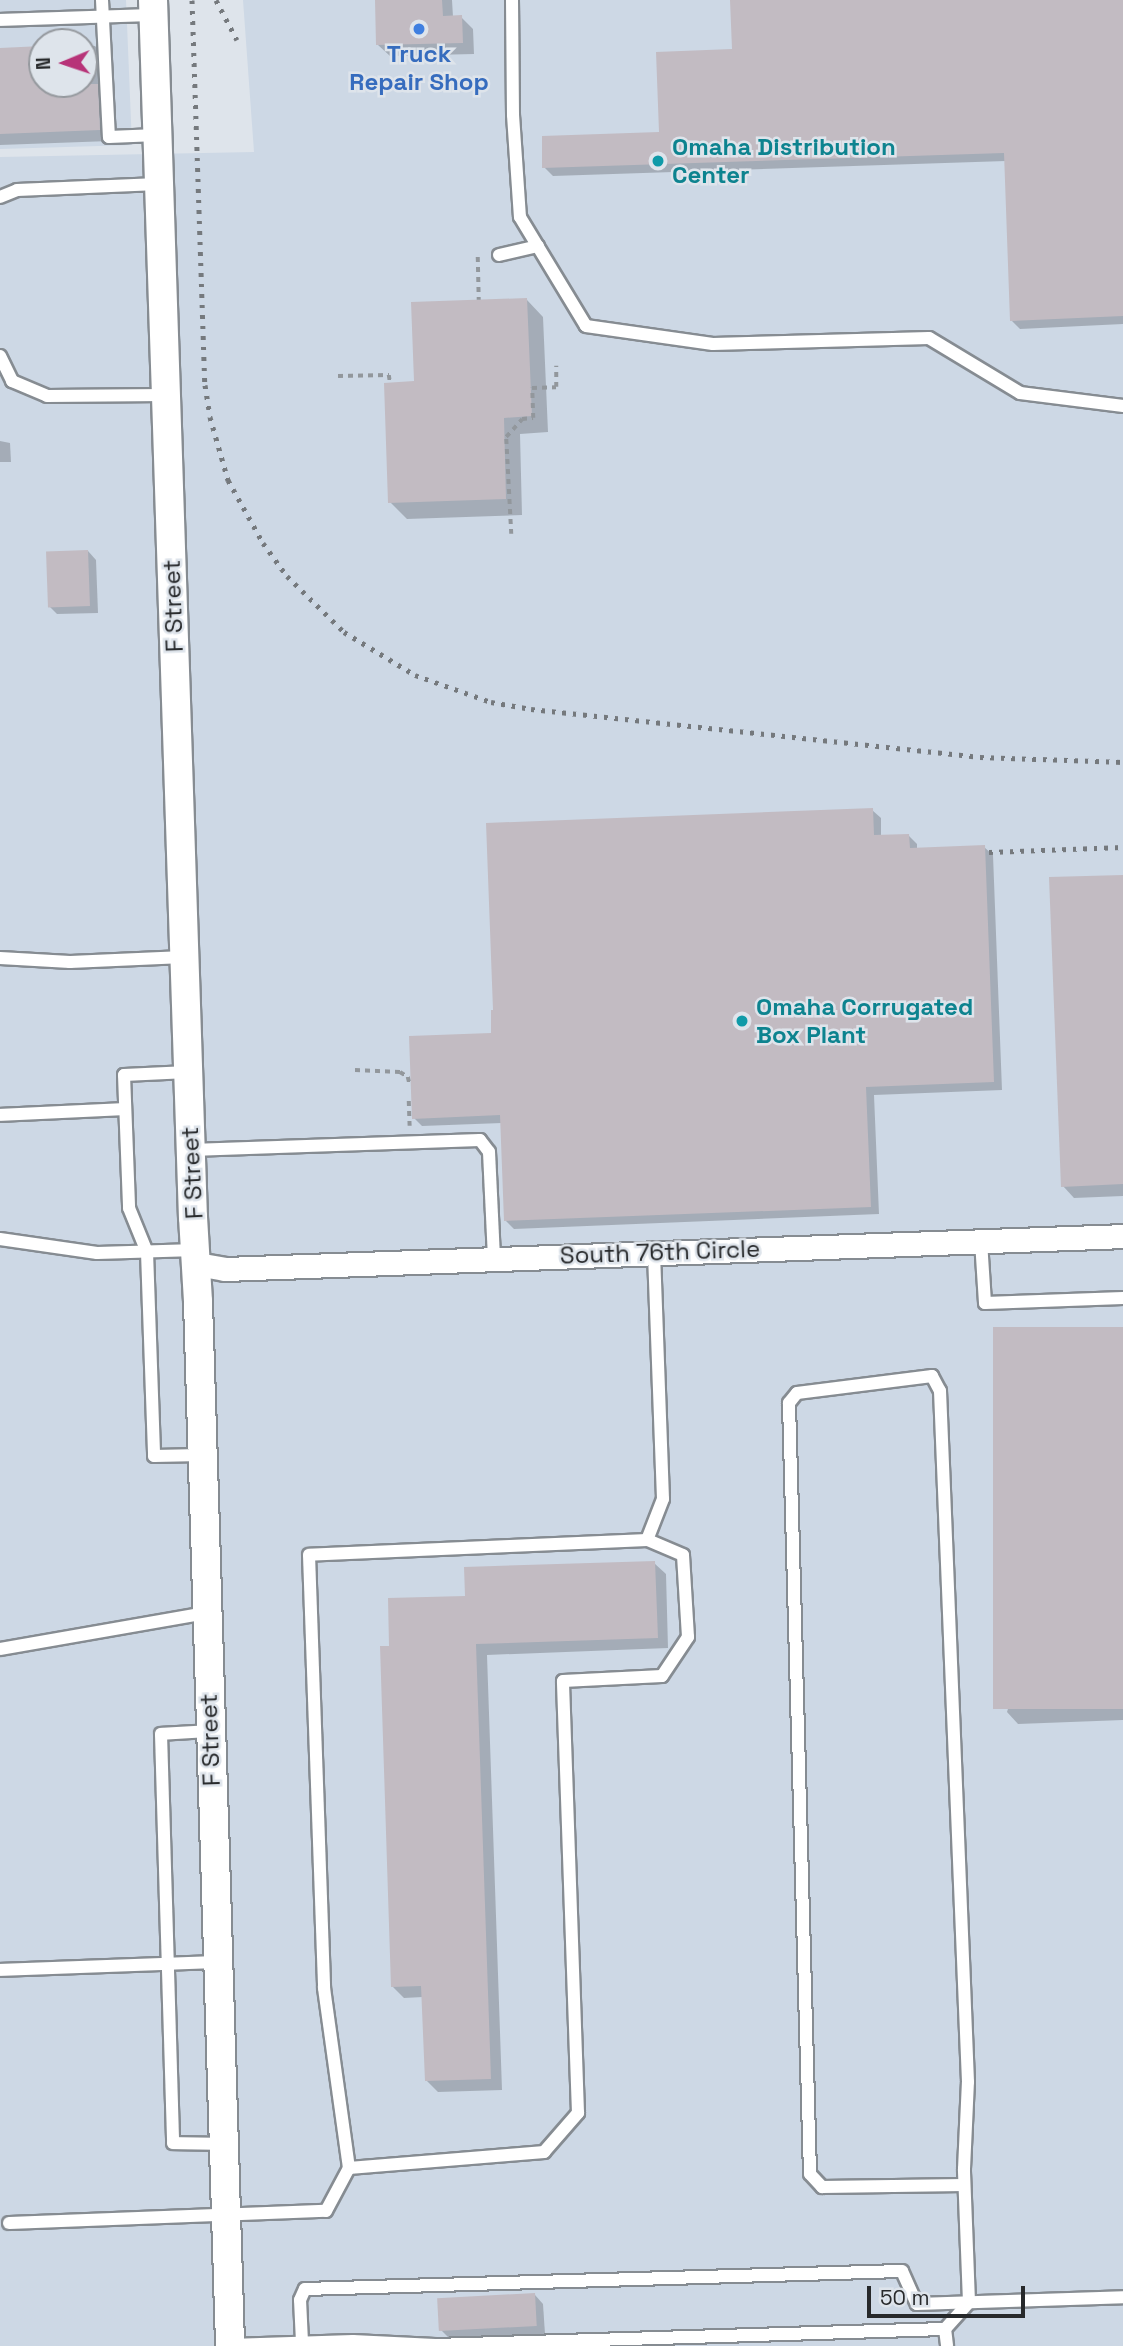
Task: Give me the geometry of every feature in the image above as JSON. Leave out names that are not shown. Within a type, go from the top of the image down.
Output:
[{"type":"street","name":"F Street","points":[[153,7],[164,395],[197,1257],[230,2346]]},
{"type":"street","name":"South 76th Circle","points":[[197,1257],[225,1269],[1123,1236]]},
{"type":"lane","points":[[102,0],[109,137],[156,135]]},
{"type":"lane","points":[[512,0],[513,115],[520,217],[586,326],[713,344],[929,338],[1020,393],[1123,406]]},
{"type":"lane","points":[[0,20],[103,17],[153,7]]},
{"type":"lane","points":[[0,197],[17,190],[158,184]]},
{"type":"lane","points":[[499,256],[538,246]]},
{"type":"lane","points":[[0,356],[12,381],[47,396],[164,395]]},
{"type":"lane","points":[[0,958],[70,962],[184,957]]},
{"type":"lane","points":[[188,1072],[124,1075],[125,1109],[129,1208],[147,1252],[154,1456],[201,1455]]},
{"type":"lane","points":[[0,1115],[125,1109]]},
{"type":"lane","points":[[191,1150],[480,1140],[489,1152],[494,1259]]},
{"type":"lane","points":[[0,1239],[97,1254],[147,1252],[197,1257]]},
{"type":"lane","points":[[981,1241],[985,1303],[1123,1298]]},
{"type":"lane","points":[[647,1539],[663,1499],[653,1253]]},
{"type":"lane","points":[[230,2346],[353,2343],[466,2345],[945,2329],[969,2302],[964,2185],[968,2082],[940,1391],[932,1376],[797,1393],[789,1403],[810,2174],[822,2187],[964,2185]]},
{"type":"lane","points":[[9,2223],[326,2211],[349,2168],[324,1988],[309,1555],[647,1539],[683,1555],[688,1637],[662,1676],[562,1681],[578,2112],[544,2152],[349,2168]]},
{"type":"lane","points":[[0,1649],[206,1613]]},
{"type":"lane","points":[[210,1731],[162,1734],[173,2143],[223,2144]]},
{"type":"lane","points":[[0,1970],[217,1962]]},
{"type":"lane","points":[[298,2344],[300,2300],[305,2289],[902,2271],[917,2304],[1123,2297]]},
{"type":"lane","points":[[945,2329],[947,2346]]},
{"type":"path","points":[[478,257],[479,300]]},
{"type":"path","points":[[511,534],[506,437],[522,419],[533,418],[532,388],[556,387],[556,366]]},
{"type":"path","points":[[338,376],[389,375],[390,381]]},
{"type":"path","points":[[355,1070],[400,1072],[408,1077],[410,1086]]},
{"type":"path","points":[[410,1101],[411,1132]]},
{"type":"shaded area","points":[[0,0],[126,0],[132,145],[0,149]]},
{"type":"shaded area","points":[[243,0],[1123,0],[1123,2346],[0,2346],[0,157],[254,152]]},
{"type":"building","name":"Truck Repair Shop","points":[[375,0],[442,0],[443,16],[462,15],[463,43],[376,45]]},
{"type":"building","name":"Omaha Distribution Center","points":[[730,0],[1123,0],[1123,316],[1010,321],[1004,153],[542,168],[542,136],[659,132],[656,52],[732,49]]},
{"type":"building","points":[[28,47],[28,98],[98,98],[98,84],[100,130],[0,134],[0,48]]},
{"type":"building","points":[[527,298],[532,416],[504,418],[506,499],[388,503],[384,383],[414,381],[411,302]]},
{"type":"building","points":[[88,550],[90,606],[48,607],[46,551]]},
{"type":"building","name":"Omaha Corrugated Box Plant","points":[[873,808],[874,835],[909,834],[910,848],[985,845],[994,1082],[866,1087],[871,1207],[504,1221],[500,1115],[412,1119],[409,1036],[491,1033],[493,1010],[486,823]]},
{"type":"building","points":[[1123,875],[1123,1184],[1061,1187],[1049,877]]},
{"type":"building","points":[[993,1327],[1123,1327],[1123,1709],[993,1709]]},
{"type":"building","points":[[655,1561],[658,1638],[476,1644],[491,2079],[425,2081],[421,1986],[391,1987],[380,1646],[389,1646],[388,1598],[465,1596],[464,1567]]},
{"type":"building","points":[[535,2293],[537,2326],[439,2331],[437,2298]]},
{"type":"railway","points":[[192,0],[205,385],[210,417],[228,480],[263,543],[287,576],[344,632],[415,675],[491,702],[531,709],[980,757],[1123,762]]},
{"type":"railway","points":[[216,0],[237,40]]},
{"type":"railway","points":[[989,852],[1123,847]]},
{"type":"place","name":"Truck Repair Shop","points":[[419,29]]},
{"type":"place","name":"Omaha Distribution Center","points":[[658,161]]},
{"type":"place","name":"Omaha Corrugated Box Plant","points":[[742,1021]]}]
